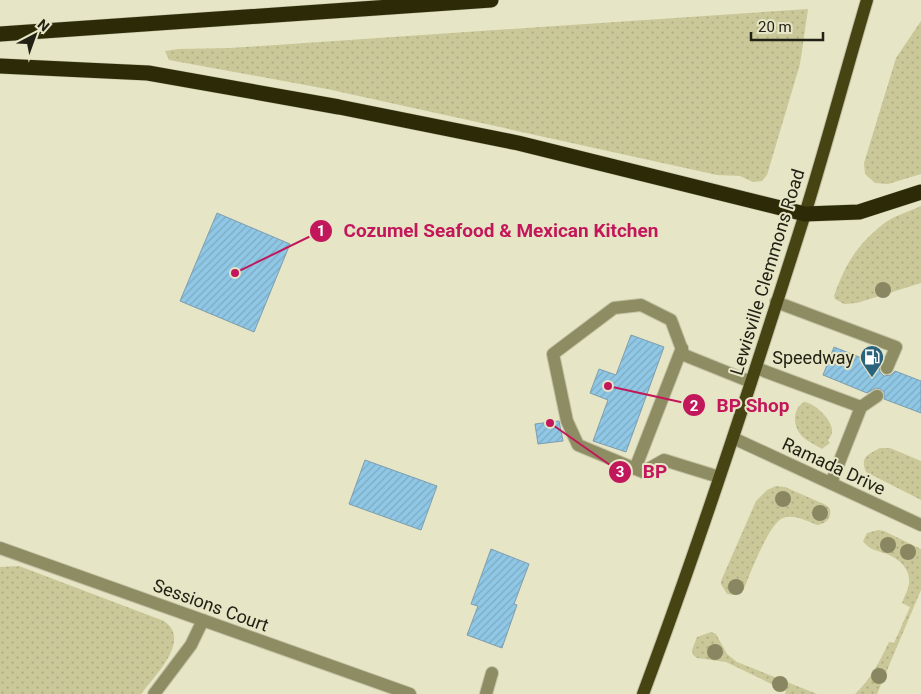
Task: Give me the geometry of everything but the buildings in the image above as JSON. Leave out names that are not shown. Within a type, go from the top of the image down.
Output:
[{"type":"highway","points":[[0,34],[491,0]]},
{"type":"highway","points":[[0,66],[148,73],[339,107],[518,143],[805,214],[859,212],[921,192]]},
{"type":"main road","name":"Lewisville Clemmons Road","points":[[643,694],[756,368],[805,214],[867,0]]},
{"type":"street","points":[[776,302],[896,347],[887,368]]},
{"type":"street","points":[[719,477],[664,460],[643,472],[578,445],[567,421],[553,354],[614,308],[641,305],[671,320],[684,355],[751,382]]},
{"type":"street","points":[[635,469],[682,348]]},
{"type":"street","points":[[756,368],[861,406]]},
{"type":"street","points":[[831,483],[861,406],[877,396]]},
{"type":"street","name":"Ramada Drive","points":[[733,438],[921,526]]},
{"type":"street","name":"Sessions Court","points":[[0,548],[410,694]]},
{"type":"street","points":[[154,694],[191,645],[203,620]]},
{"type":"street","points":[[486,694],[492,673]]},
{"type":"shaded area","points":[[808,9],[800,64],[767,175],[762,181],[753,182],[740,176],[717,175],[327,89],[169,60],[165,51],[230,48]]},
{"type":"shaded area","points":[[921,21],[921,174],[888,184],[875,183],[865,174],[864,163],[896,58]]},
{"type":"shaded area","points":[[921,206],[921,283],[857,303],[844,304],[835,299],[834,296],[847,265],[865,241],[886,222]]},
{"type":"shaded area","points":[[804,402],[823,413],[832,428],[832,433],[828,440],[830,443],[822,449],[803,437],[796,427],[797,409]]},
{"type":"shaded area","points":[[880,448],[890,448],[921,461],[921,500],[866,472],[864,460]]},
{"type":"shaded area","points":[[776,486],[785,487],[826,505],[830,509],[829,518],[826,522],[817,525],[800,518],[783,518],[772,529],[766,539],[744,589],[735,595],[727,594],[721,581],[756,501],[767,490]]},
{"type":"shaded area","points":[[878,530],[884,531],[921,549],[921,590],[877,694],[855,694],[879,663],[889,642],[894,643],[910,607],[902,603],[909,584],[908,573],[905,568],[894,557],[872,549],[863,541],[867,533]]},
{"type":"shaded area","points":[[19,566],[164,621],[172,629],[173,647],[168,658],[141,694],[0,694],[0,567]]},
{"type":"shaded area","points":[[711,632],[716,634],[727,654],[737,662],[817,694],[785,694],[786,691],[726,662],[697,658],[693,655],[692,650],[697,637]]},
{"type":"place","name":"Cozumel Seafood & Mexican Kitchen","points":[[235,273]]},
{"type":"place","name":"Speedway","points":[[872,378]]},
{"type":"place","name":"BP Shop","points":[[608,386]]},
{"type":"place","name":"BP","points":[[550,423]]}]
